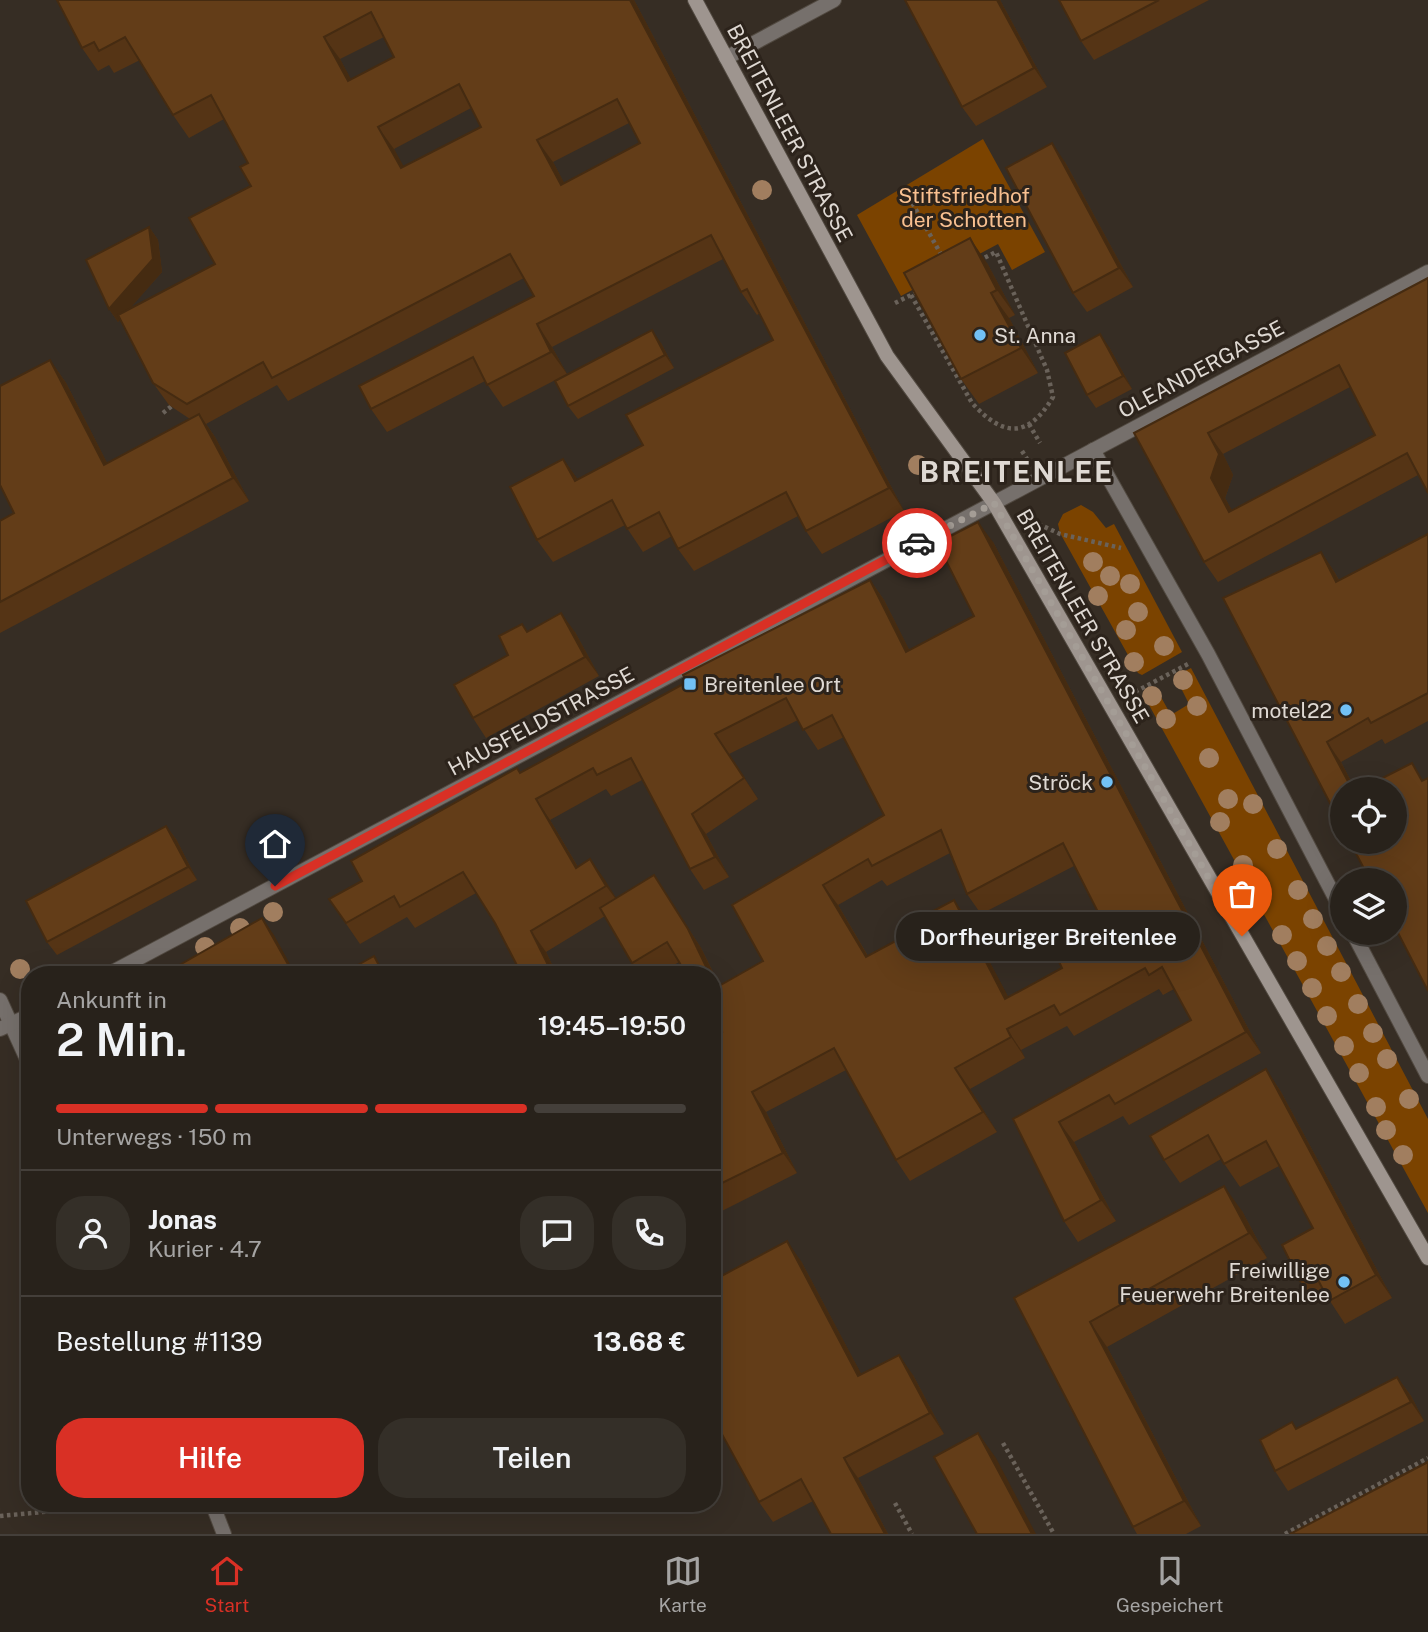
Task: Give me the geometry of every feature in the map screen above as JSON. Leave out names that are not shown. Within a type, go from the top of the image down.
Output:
[{"type":"main road","name":"BREITENLEER STRASSE","points":[[695,0],[887,356],[994,503],[1428,1258]]},
{"type":"street","points":[[726,58],[834,0]]},
{"type":"street","name":"OLEANDERGASSE","points":[[994,503],[1428,272]]},
{"type":"street","points":[[1093,450],[1208,654],[1330,888]]},
{"type":"street","name":"HAUSFELDSTRASSE","points":[[124,966],[994,503]]},
{"type":"street","points":[[1359,945],[1428,1076]]},
{"type":"street","points":[[0,1000],[6,1027],[21,1051]]},
{"type":"street","points":[[215,1512],[224,1534]]},
{"type":"path","points":[[909,197],[950,270]]},
{"type":"path","points":[[911,295],[972,403],[998,427],[1009,429],[1028,424],[1044,412],[1052,397],[1047,370],[996,252],[974,263]]},
{"type":"path","points":[[895,303],[921,290]]},
{"type":"path","points":[[163,413],[182,398]]},
{"type":"path","points":[[1028,424],[1040,443]]},
{"type":"path","points":[[1022,451],[1027,459]]},
{"type":"path","points":[[994,503],[1060,534],[1134,551]]},
{"type":"path","points":[[1110,705],[1208,654]]},
{"type":"path","points":[[1003,1443],[1054,1534]]},
{"type":"path","points":[[1285,1534],[1428,1458]]},
{"type":"path","points":[[895,1503],[912,1534]]},
{"type":"path","points":[[1341,1504],[1346,1514]]},
{"type":"path","points":[[0,1516],[43,1512]]},
{"type":"green space","name":"Stiftsfriedhof der Schotten","points":[[983,139],[1045,252],[1012,270],[998,244],[901,296],[857,215]]},
{"type":"green space","points":[[1081,505],[1093,512],[1106,528],[1114,524],[1182,652],[1142,675],[1138,673],[1060,533],[1058,524],[1063,514]]},
{"type":"green space","points":[[1191,668],[1330,933],[1330,945],[1337,945],[1428,1119],[1428,1213],[1143,694],[1151,688],[1157,690],[1171,715],[1189,704],[1175,676]]},
{"type":"building","points":[[57,0],[630,0],[889,488],[806,531],[786,492],[678,549],[659,512],[627,529],[612,500],[537,540],[510,487],[563,459],[575,481],[643,445],[626,415],[773,340],[747,289],[741,292],[711,235],[537,324],[551,352],[487,385],[473,357],[371,409],[359,386],[534,296],[510,254],[272,378],[263,362],[187,404],[153,383],[118,315],[215,264],[189,218],[251,186],[240,167],[248,163],[211,95],[173,115],[125,37],[99,51],[94,42],[82,48]],"holes":[[[371,12],[394,57],[348,81],[324,37]],[[459,84],[481,127],[401,168],[378,127]],[[617,99],[640,143],[561,185],[537,140]]]},
{"type":"building","points":[[905,0],[997,0],[1034,68],[962,107]]},
{"type":"building","points":[[1059,0],[1159,0],[1081,41]]},
{"type":"building","points":[[1052,143],[1119,268],[1073,293],[1006,168]]},
{"type":"building","points":[[149,227],[153,259],[109,309],[86,260]]},
{"type":"building","name":"St. Anna","points":[[970,238],[997,290],[991,293],[1021,348],[961,379],[904,273]]},
{"type":"building","points":[[1428,278],[1428,493],[1407,453],[1204,562],[1134,433]],"holes":[[[1339,365],[1375,435],[1229,512],[1211,478],[1219,454],[1208,433]]]},
{"type":"building","points":[[652,330],[665,355],[568,406],[555,381]]},
{"type":"building","points":[[1100,334],[1123,376],[1087,395],[1065,353]]},
{"type":"building","points":[[50,360],[104,465],[199,414],[233,478],[0,602],[0,521],[14,513],[0,485],[0,386]]},
{"type":"building","points":[[978,522],[1246,1032],[1115,1104],[1109,1095],[1059,1122],[1101,1200],[1064,1221],[1013,1119],[1191,1020],[1162,967],[1149,975],[1145,968],[1060,1015],[1054,1005],[1007,1029],[1011,1037],[955,1068],[983,1112],[896,1160],[834,1048],[752,1092],[783,1153],[721,1184],[721,985],[763,961],[732,905],[884,815],[832,715],[803,730],[786,698],[715,734],[744,778],[692,814],[715,857],[690,869],[631,758],[597,775],[593,768],[536,799],[576,868],[590,859],[606,886],[531,931],[548,966],[517,966],[495,923],[463,872],[400,907],[394,896],[346,923],[329,899],[362,881],[351,861],[517,768],[520,773],[687,682],[683,675],[870,580],[906,652],[974,616],[937,543]],"holes":[[[941,830],[967,894],[1063,843],[1098,912],[1048,938],[1062,968],[1005,999],[954,900],[916,920],[920,928],[866,957],[823,885],[868,859],[872,866]]]},
{"type":"building","points":[[1428,534],[1428,693],[1371,723],[1368,718],[1327,742],[1346,777],[1330,777],[1330,803],[1223,598],[1321,552],[1336,582]]},
{"type":"building","points":[[561,613],[585,657],[473,718],[454,685],[508,655],[499,636],[522,624],[527,632]]},
{"type":"building","points":[[1412,763],[1422,781],[1428,778],[1428,991],[1404,945],[1407,945],[1407,868],[1364,868],[1356,854],[1407,854],[1407,777],[1385,777]]},
{"type":"building","points":[[166,826],[188,867],[47,942],[26,901]]},
{"type":"building","points":[[654,875],[688,929],[706,966],[682,966],[667,942],[632,963],[600,908]]},
{"type":"building","points":[[262,918],[289,966],[178,966]]},
{"type":"building","points":[[374,956],[379,966],[356,966]]},
{"type":"building","points":[[1266,1069],[1376,1275],[1329,1301],[1315,1274],[1300,1281],[1282,1245],[1313,1228],[1266,1141],[1224,1164],[1208,1135],[1164,1160],[1150,1136]]},
{"type":"building","points":[[1224,1186],[1249,1233],[1090,1322],[1184,1501],[1133,1527],[1014,1298]]},
{"type":"building","points":[[787,1241],[858,1376],[899,1355],[930,1413],[844,1458],[885,1534],[831,1534],[801,1479],[759,1502],[721,1432],[721,1276]]},
{"type":"building","points":[[1397,1377],[1411,1402],[1275,1471],[1260,1440],[1292,1422],[1296,1429]]},
{"type":"building","points":[[978,1433],[1032,1534],[977,1534],[934,1457]]},
{"type":"building","points":[[1428,1462],[1428,1534],[1290,1534]]},
{"type":"way so far","points":[[917,543],[994,503],[1242,936]]},
{"type":"place","name":"St. Anna","points":[[980,335]]},
{"type":"place","name":"Breitenlee Ort","points":[[690,684]]},
{"type":"place","name":"motel22","points":[[1346,710]]},
{"type":"place","name":"Ströck","points":[[1107,782]]},
{"type":"place","name":"Dorfheuriger Breitenlee","points":[[1242,936]]},
{"type":"place","name":"Freiwillige Feuerwehr Breitenlee","points":[[1344,1282]]},
{"type":"district","name":"BREITENLEE","points":[[1017,471]]},
{"type":"route","points":[[275,886],[917,543]]}]
